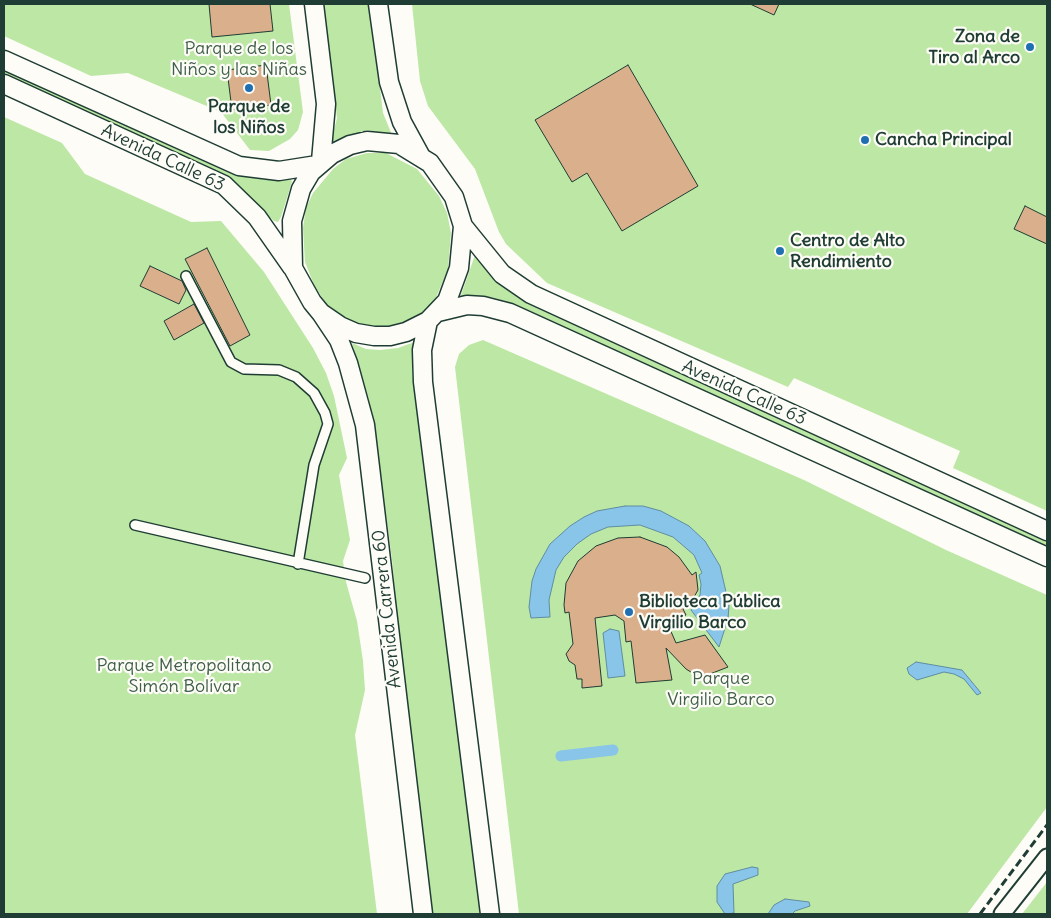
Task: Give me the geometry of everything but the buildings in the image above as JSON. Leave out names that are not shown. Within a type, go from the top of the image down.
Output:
[{"type":"main road","points":[[314,4],[326,104],[319,163]]},
{"type":"main road","points":[[378,4],[389,82],[402,122],[421,155]]},
{"type":"main road","name":"Avenida Calle 63","points":[[4,60],[239,166],[280,171],[319,163]]},
{"type":"main road","name":"Avenida Calle 63","points":[[4,84],[224,184],[257,217],[293,268],[302,287],[321,313],[340,326],[356,333],[390,336],[406,332],[433,316],[467,305],[483,306],[510,313],[1047,557]]},
{"type":"main road","points":[[293,268],[291,234],[295,206],[301,188],[319,163],[350,145],[367,141],[399,144],[421,155],[430,163],[447,185],[463,226],[460,261],[454,287],[433,316],[422,350],[423,382],[490,914]]},
{"type":"main road","name":"Avenida Calle 63","points":[[463,226],[502,274],[531,294],[1047,531]]},
{"type":"main road","name":"Avenida Carrera 60","points":[[321,313],[339,340],[348,363],[365,425],[423,914]]},
{"type":"street","points":[[186,276],[231,362],[244,369],[279,370],[296,377],[314,393],[325,413],[328,424],[314,465],[298,564]]},
{"type":"street","points":[[135,526],[365,578]]},
{"type":"street","points":[[1002,914],[1047,857]]},
{"type":"green space","name":"Parque de los Niños y las Niñas","points":[[4,4],[289,4],[303,112],[298,130],[290,139],[269,151],[250,150],[221,112],[128,73],[91,76],[4,36]]},
{"type":"green space","points":[[323,4],[370,4],[383,113],[392,135],[367,130],[331,142],[337,118]]},
{"type":"green space","name":"Centro de Alto Rendimiento","points":[[412,4],[1047,4],[1047,511],[953,468],[960,451],[794,378],[788,387],[547,283],[506,244],[499,232],[475,169],[428,106],[420,81]]},
{"type":"green space","points":[[4,68],[234,172],[265,180],[290,177],[292,182],[281,217],[278,222],[274,221],[221,175],[4,73]]},
{"type":"green space","name":"Parque Metropolitano Simón Bolívar","points":[[4,117],[62,143],[85,174],[191,222],[221,221],[264,272],[313,348],[326,373],[334,396],[347,458],[339,475],[350,540],[343,561],[346,582],[357,621],[363,661],[365,690],[355,735],[377,914],[4,914]]},
{"type":"green space","points":[[367,153],[386,153],[417,169],[439,196],[447,213],[451,233],[448,269],[435,300],[424,313],[406,324],[386,329],[362,327],[343,319],[327,305],[314,285],[305,262],[303,228],[306,208],[313,193],[333,169],[346,159]]},
{"type":"green space","points":[[475,255],[492,275],[511,290],[545,310],[1047,540],[1047,548],[592,343],[505,301],[491,297],[460,298]]},
{"type":"green space","name":"Parque Virgilio Barco","points":[[483,340],[804,480],[946,550],[1047,595],[1047,807],[967,914],[519,914],[455,367],[459,354],[469,345]]},
{"type":"green space","points":[[417,341],[412,371],[444,614],[480,914],[432,914],[409,745],[392,559],[380,471],[369,400],[352,343],[366,349],[380,350],[398,348]]},
{"type":"green space","points":[[1047,882],[1047,914],[1022,914]]},
{"type":"water","points":[[625,506],[643,506],[661,511],[689,526],[705,541],[720,566],[729,605],[728,619],[719,647],[691,610],[700,595],[701,584],[699,575],[702,573],[694,555],[673,537],[640,525],[608,527],[591,534],[577,544],[564,557],[556,570],[549,600],[550,617],[531,618],[529,607],[532,581],[536,569],[550,544],[570,526],[584,517],[597,511]]},
{"type":"water","points":[[610,629],[619,631],[625,676],[608,678],[603,633]]},
{"type":"water","points":[[916,662],[962,670],[981,693],[977,695],[964,679],[954,674],[944,672],[917,680],[909,674],[907,668]]},
{"type":"water","points":[[752,867],[758,868],[758,875],[733,884],[734,913],[725,914],[717,902],[717,886],[725,874]]},
{"type":"water","points":[[785,899],[809,902],[810,906],[795,911],[792,914],[768,914],[774,905]]},
{"type":"waterway","points":[[561,756],[613,750]]},
{"type":"railway","points":[[980,914],[1047,825]]},
{"type":"place","name":"Zona de Tiro al Arco","points":[[1030,47]]},
{"type":"place","name":"Parque de los Niños","points":[[249,88]]},
{"type":"place","name":"Cancha Principal","points":[[865,140]]},
{"type":"place","name":"Centro de Alto Rendimiento","points":[[780,251]]},
{"type":"place","name":"Biblioteca Pública Virgilio Barco","points":[[629,612]]}]
